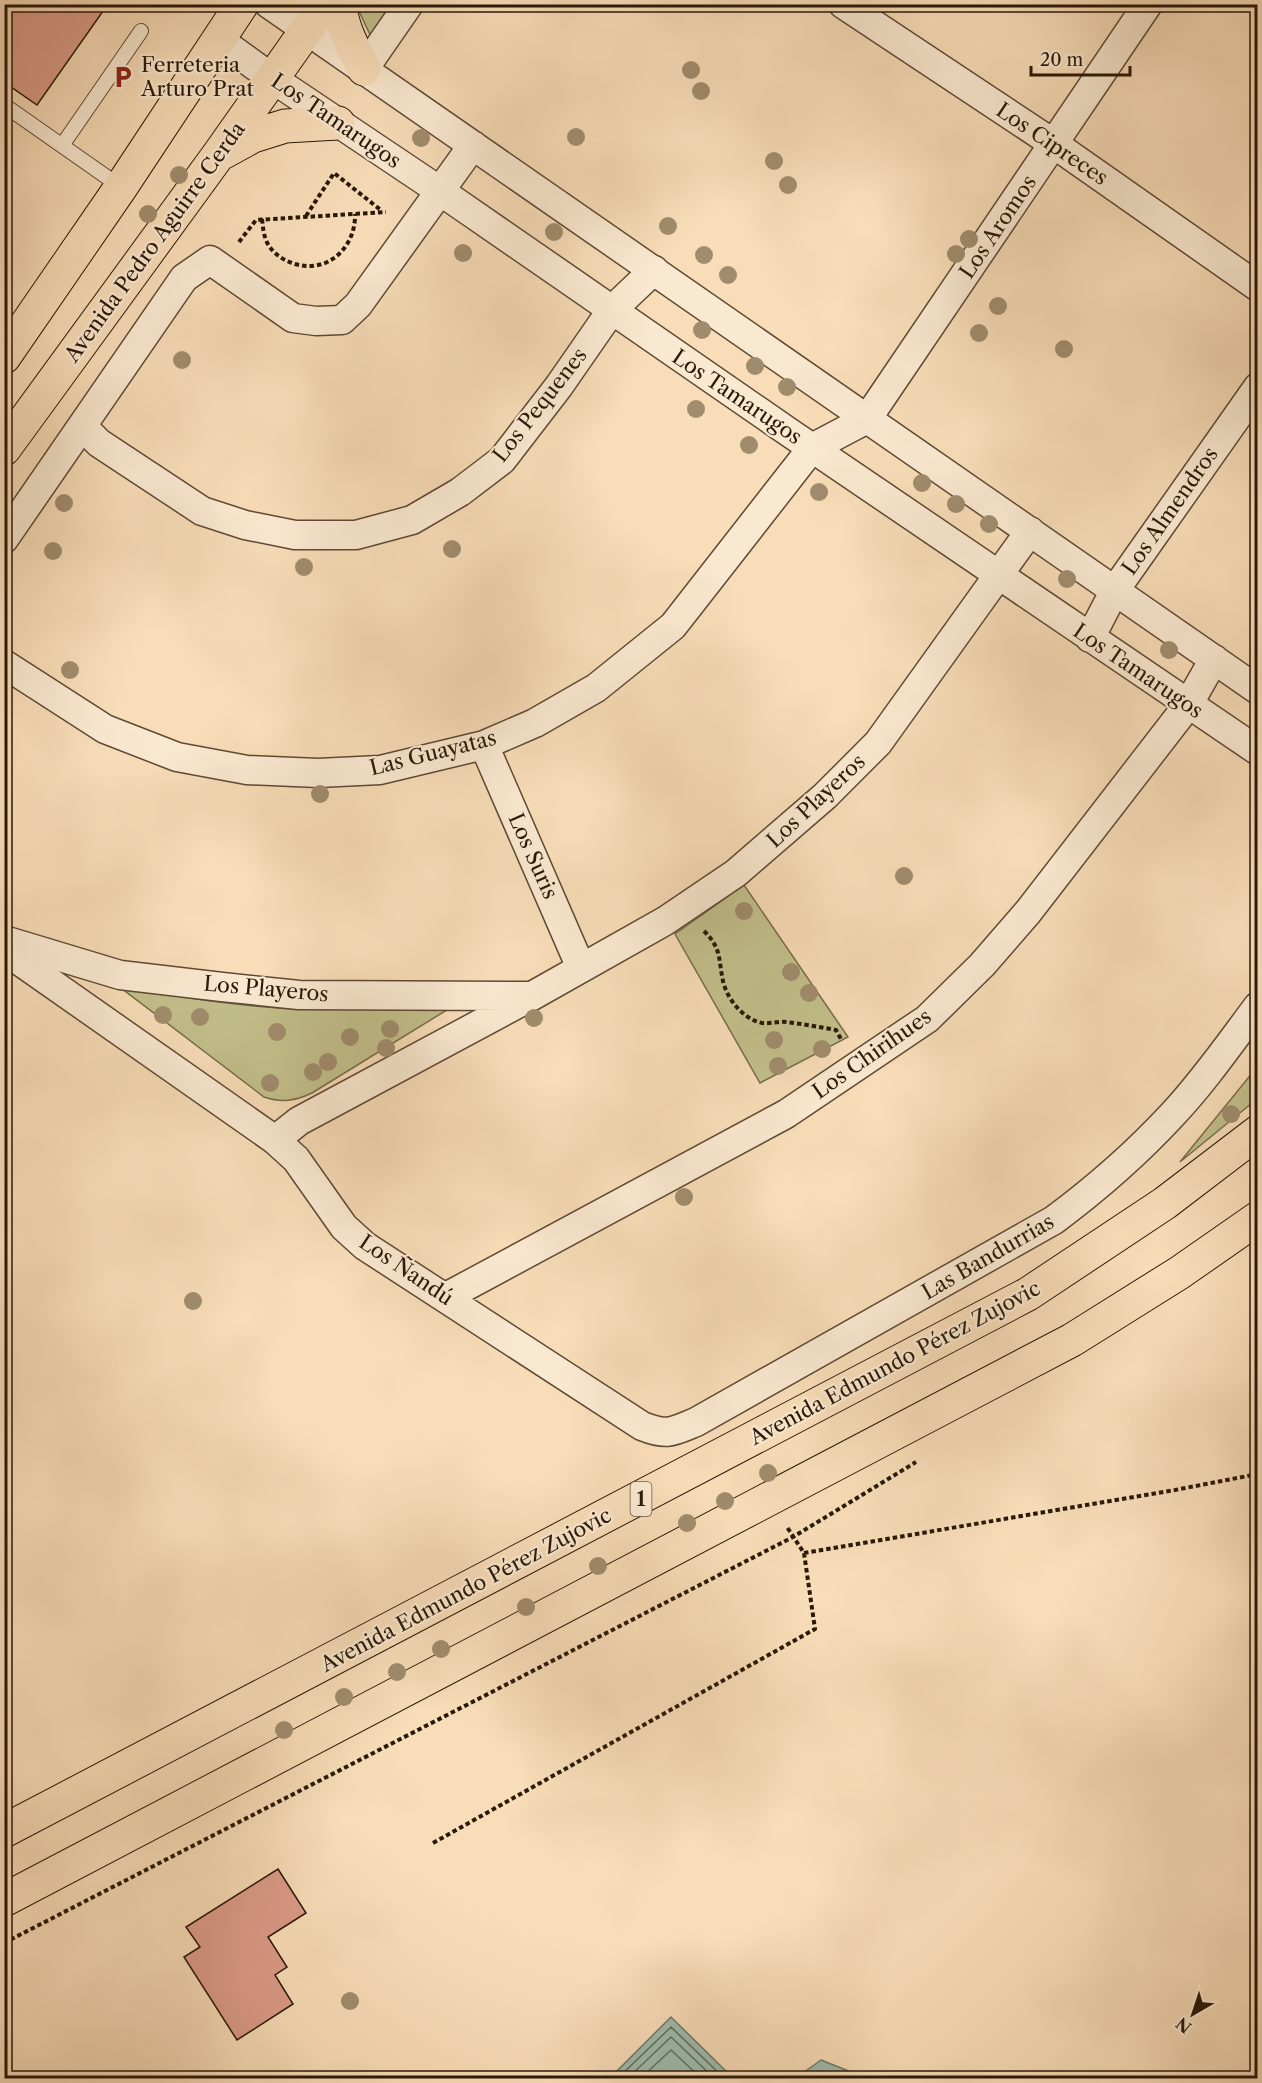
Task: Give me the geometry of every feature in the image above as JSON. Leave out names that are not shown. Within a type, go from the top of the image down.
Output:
[{"type":"main road","points":[[4,357],[121,187],[242,4]]},
{"type":"main road","name":"Avenida Pedro Aguirre Cerda","points":[[4,449],[325,4]]},
{"type":"main road","points":[[340,4],[340,12],[348,35],[364,69]]},
{"type":"main road","points":[[219,154],[268,130],[285,126],[338,123]]},
{"type":"main road","name":"Avenida Edmundo Pérez Zujovic","points":[[4,1832],[1028,1294],[1165,1203],[1257,1132]]},
{"type":"main road","points":[[4,1900],[1072,1340],[1179,1273],[1257,1218]]},
{"type":"street","points":[[269,4],[1257,690]]},
{"type":"street","points":[[364,69],[409,4]]},
{"type":"street","name":"Los Cipreces","points":[[843,4],[1054,144],[1257,287]]},
{"type":"street","name":"Los Aromos","points":[[867,419],[1148,4]]},
{"type":"street","name":"Los Tamarugos","points":[[218,39],[611,311],[1257,751]]},
{"type":"street","points":[[4,539],[184,278],[210,260],[293,318],[316,321],[342,320],[358,305],[472,145]]},
{"type":"street","name":"Los Pequenes","points":[[82,426],[99,442],[202,510],[244,525],[295,535],[356,535],[412,520],[460,492],[502,460],[559,386],[611,311],[654,270]]},
{"type":"street","name":"Los Almendros","points":[[1090,638],[1114,590],[1257,387]]},
{"type":"street","name":"Las Guayatas","points":[[4,664],[105,729],[177,757],[247,770],[318,773],[380,770],[484,745],[535,723],[596,688],[673,626],[812,448],[867,419]]},
{"type":"street","name":"Los Playeros","points":[[274,1140],[299,1121],[532,996],[685,908],[736,873],[825,796],[878,743],[1030,531]]},
{"type":"street","name":"Los Chirihues","points":[[446,1297],[786,1114],[927,1019],[981,965],[1028,912],[1188,705],[1214,659]]},
{"type":"street","name":"Los Suris","points":[[484,745],[581,968]]},
{"type":"street","name":"Los Playeros","points":[[4,940],[120,975],[277,993],[370,996],[532,996]]},
{"type":"street","name":"Los Ñandú","points":[[4,950],[274,1140],[296,1159],[344,1227],[365,1246],[642,1426],[660,1433]]},
{"type":"street","name":"Las Bandurrias","points":[[660,1433],[677,1430],[696,1422],[1054,1220],[1101,1185],[1175,1112],[1257,1006]]},
{"type":"lane","points":[[63,144],[141,31]]},
{"type":"lane","points":[[4,105],[63,144],[121,187]]},
{"type":"path","points":[[305,217],[334,173],[383,212]]},
{"type":"path","points":[[210,260],[230,253],[256,220],[392,212]]},
{"type":"path","points":[[262,219],[265,239],[279,257],[302,266],[317,266],[329,261],[344,250],[356,226],[355,213]]},
{"type":"path","points":[[685,908],[718,950],[724,986],[730,999],[739,1010],[763,1023],[781,1022],[836,1030],[850,1071]]},
{"type":"path","points":[[433,1843],[815,1629],[804,1553],[1257,1474]]},
{"type":"shaded area","points":[[356,5],[402,5],[375,45]]},
{"type":"shaded area","points":[[744,885],[848,1037],[760,1083],[675,934]]},
{"type":"shaded area","points":[[121,988],[277,1008],[450,1008],[312,1093],[300,1098],[283,1100],[264,1097]]},
{"type":"shaded area","points":[[1257,1067],[1257,1099],[1180,1162]]},
{"type":"water","points":[[671,2017],[733,2078],[615,2078],[612,2076]]},
{"type":"water","points":[[821,2060],[866,2078],[796,2078]]},
{"type":"building","points":[[4,4],[108,4],[37,105],[4,82]]},
{"type":"building","points":[[278,1869],[306,1913],[268,1937],[287,1967],[275,1975],[293,2004],[237,2040],[184,1957],[200,1947],[186,1927]]},
{"type":"place","name":"Ferreteria Arturo Prat","points":[[123,77]]}]
